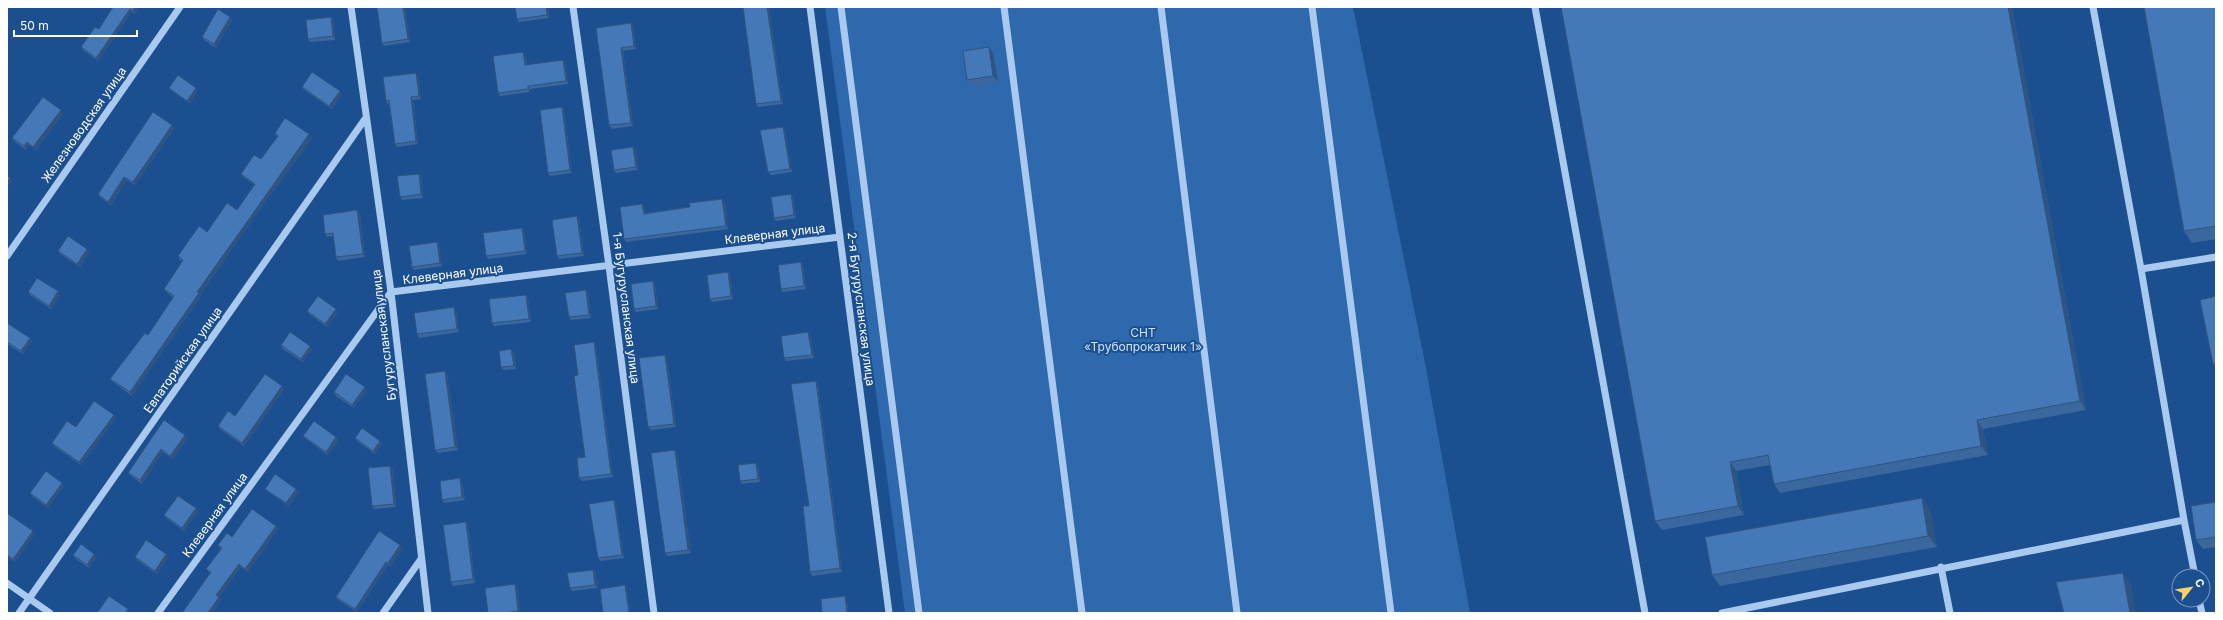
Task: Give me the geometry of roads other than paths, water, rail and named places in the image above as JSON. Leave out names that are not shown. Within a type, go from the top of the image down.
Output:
[{"type":"street","name":"Железноводская улица","points":[[7,256],[180,7]]},
{"type":"street","name":"Бугурусланская улица","points":[[351,7],[365,119],[391,292],[428,613]]},
{"type":"street","name":"1-я Бугурусланская улица","points":[[573,7],[609,266],[654,613]]},
{"type":"street","name":"2-я Бугурусланская улица","points":[[810,7],[889,613]]},
{"type":"street","points":[[841,7],[919,613]]},
{"type":"street","points":[[1004,7],[1082,613]]},
{"type":"street","points":[[1161,7],[1237,613]]},
{"type":"street","points":[[1312,7],[1391,613]]},
{"type":"street","points":[[1535,7],[1646,613]]},
{"type":"street","points":[[2093,7],[2193,568]]},
{"type":"street","name":"Евпаторийская улица","points":[[19,613],[365,119]]},
{"type":"street","name":"Клеверная улица","points":[[158,613],[391,292],[840,237]]},
{"type":"street","points":[[2141,269],[2216,257]]},
{"type":"street","points":[[1722,613],[1941,567],[2184,520]]},
{"type":"street","points":[[384,613],[421,559]]},
{"type":"street","points":[[1941,567],[1950,613]]},
{"type":"street","points":[[7,583],[50,613]]},
{"type":"park label","name":"СНТ «Трубопрокатчик 1»","points":[[1143,340]]}]
